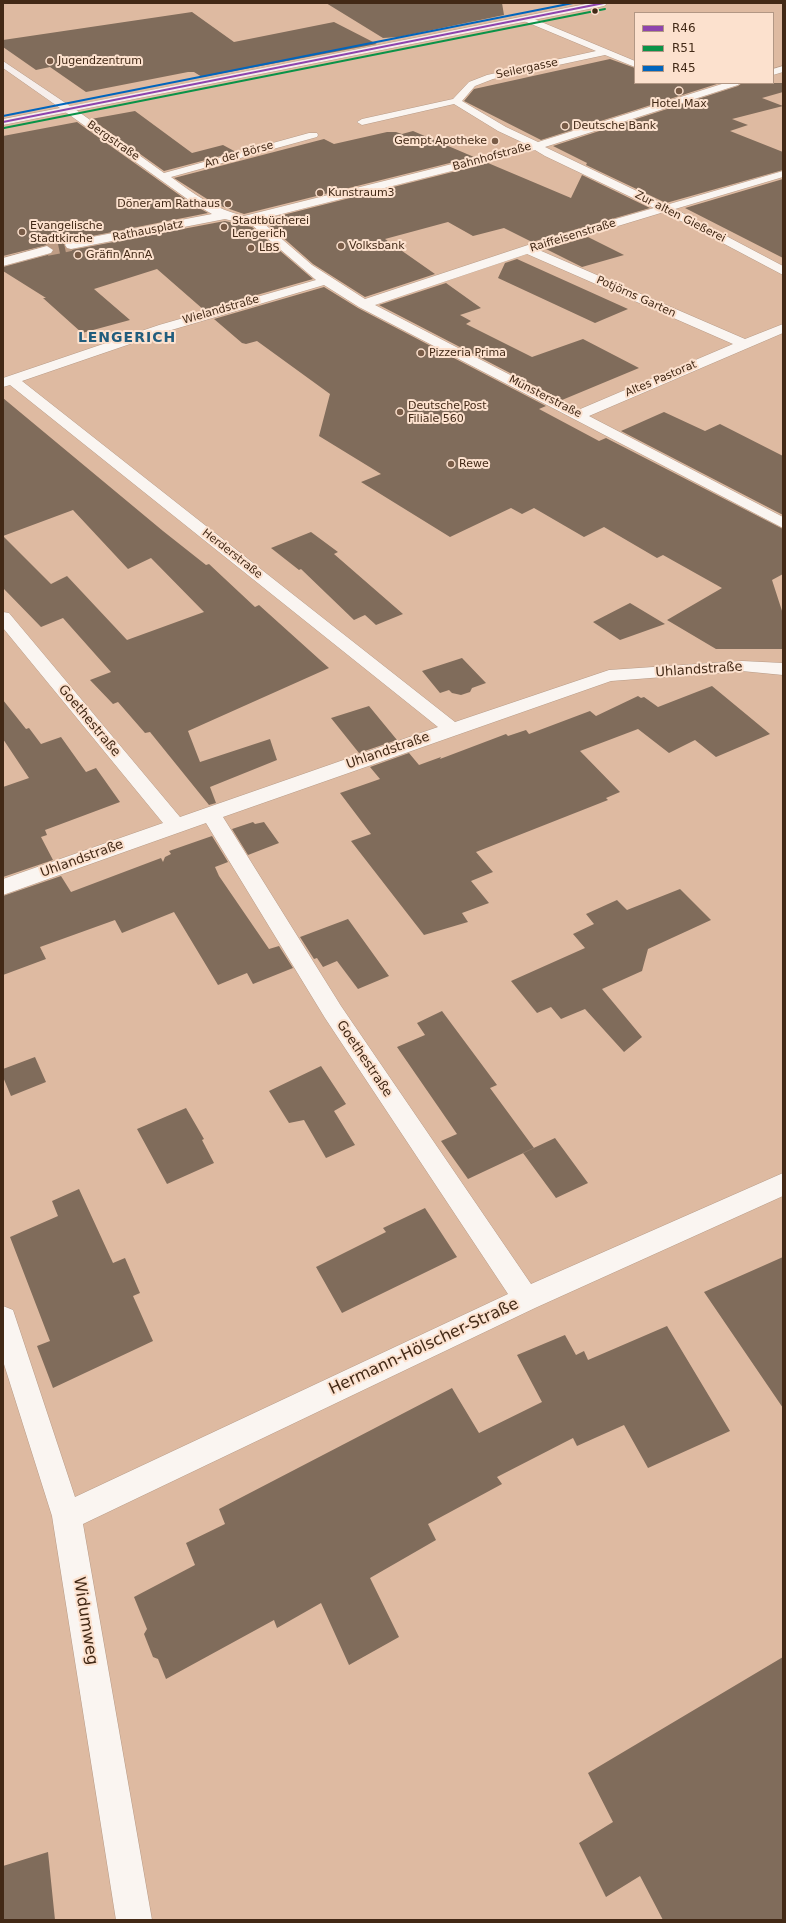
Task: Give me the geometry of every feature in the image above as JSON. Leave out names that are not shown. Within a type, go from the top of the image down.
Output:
[{"type":"main road","points":[[3,122],[604,3]]},
{"type":"main road","name":"Bergstraße","points":[[3,64],[68,109]]},
{"type":"street","points":[[527,19],[634,64]]},
{"type":"street","name":"Seilergasse","points":[[456,101],[472,84],[490,77],[604,52]]},
{"type":"street","name":"Bahnhofstraße","points":[[247,220],[537,146],[731,84]]},
{"type":"street","points":[[692,86],[706,91]]},
{"type":"street","points":[[362,122],[456,101],[502,130],[537,146]]},
{"type":"street","name":"Bergstraße","points":[[68,109],[164,176]]},
{"type":"street","name":"An der Börse","points":[[164,176],[313,135]]},
{"type":"street","name":"Zur alten Gießerei","points":[[537,146],[549,154],[666,209],[783,271]]},
{"type":"street","name":"Raiffeisenstraße","points":[[364,304],[528,250],[783,174]]},
{"type":"street","name":"Rathausplatz","points":[[164,176],[197,201],[225,215],[257,223],[308,268]]},
{"type":"street","name":"Rathausplatz","points":[[71,245],[225,215]]},
{"type":"street","points":[[3,262],[48,250]]},
{"type":"street","name":"Potjörns Garten","points":[[528,250],[744,344]]},
{"type":"street","name":"Münsterstraße","points":[[308,268],[326,281],[364,304],[783,523]]},
{"type":"street","name":"Wielandstraße","points":[[7,381],[138,334],[326,281]]},
{"type":"street","name":"Altes Pastorat","points":[[578,415],[783,328]]},
{"type":"street","name":"Herderstraße","points":[[7,381],[452,729]]},
{"type":"street","name":"Goethestraße","points":[[3,617],[175,825]]},
{"type":"street","name":"Uhlandstraße","points":[[3,887],[175,825],[609,676],[742,666],[783,669]]},
{"type":"street","name":"Goethestraße","points":[[210,814],[333,1012],[526,1299]]},
{"type":"street","name":"Hermann-Hölscher-Straße","points":[[67,1516],[526,1299],[783,1184]]},
{"type":"street","name":"Widumweg","points":[[4,1326],[67,1516],[134,1920]]},
{"type":"building","points":[[326,3],[502,3],[504,15],[399,37],[383,38]]},
{"type":"building","points":[[192,12],[234,42],[334,22],[377,44],[202,77],[194,72],[188,72],[86,92],[50,67],[36,70],[3,47],[3,40]]},
{"type":"building","points":[[610,59],[634,68],[634,84],[717,84],[541,140],[464,101],[474,89]]},
{"type":"building","points":[[783,83],[783,92],[762,98],[783,106],[732,119],[748,125],[730,131],[783,152],[783,170],[666,203],[586,165],[587,163],[553,146],[741,84]]},
{"type":"building","points":[[135,111],[192,153],[223,145],[236,152],[164,171],[91,119]]},
{"type":"building","points":[[77,122],[192,204],[208,213],[67,241],[64,244],[67,249],[71,250],[225,221],[252,227],[313,279],[204,310],[157,269],[94,289],[130,320],[82,333],[43,298],[46,298],[3,271],[3,267],[51,254],[54,250],[47,245],[3,256],[3,136]]},
{"type":"building","points":[[413,131],[474,157],[244,214],[215,204],[174,178],[324,139],[334,144],[387,132],[402,134]]},
{"type":"building","points":[[488,163],[571,198],[582,175],[650,208],[532,242],[504,228],[473,236],[448,222],[385,239],[435,274],[365,297],[313,264],[263,220]]},
{"type":"building","points":[[783,179],[783,258],[685,208]]},
{"type":"building","points":[[588,237],[624,255],[582,267],[546,249]]},
{"type":"building","points":[[517,259],[628,309],[595,323],[498,278],[505,263]]},
{"type":"building","points":[[446,283],[481,308],[460,315],[471,321],[466,324],[532,357],[583,339],[639,368],[562,400],[379,305]]},
{"type":"building","points":[[324,287],[358,308],[546,406],[539,409],[599,441],[606,438],[783,529],[783,574],[772,580],[783,614],[783,649],[716,649],[667,620],[722,588],[663,555],[657,558],[604,527],[584,537],[534,508],[522,514],[511,508],[450,537],[361,482],[381,474],[319,436],[330,394],[257,341],[246,344],[242,343],[214,319]]},
{"type":"building","points":[[3,398],[163,531],[206,565],[209,564],[255,607],[259,605],[329,668],[188,731],[200,762],[270,739],[277,760],[210,787],[216,803],[209,805],[150,732],[145,733],[118,702],[113,704],[90,680],[111,672],[63,618],[41,627],[3,588]],"holes":[[[73,510],[128,569],[151,558],[204,612],[127,640],[67,576],[51,584],[3,536]]]},
{"type":"building","points":[[664,412],[705,431],[720,424],[783,456],[783,515],[621,431]]},
{"type":"building","points":[[311,532],[338,552],[334,554],[403,614],[376,625],[365,615],[354,620],[301,569],[299,570],[271,548]]},
{"type":"building","points":[[630,603],[665,624],[620,640],[593,622]]},
{"type":"building","points":[[462,658],[486,683],[472,688],[470,692],[461,695],[452,693],[449,690],[440,693],[422,671]]},
{"type":"building","points":[[712,686],[770,734],[716,757],[695,740],[669,753],[638,729],[580,751],[620,792],[606,798],[608,800],[476,852],[493,872],[471,881],[489,903],[462,913],[468,922],[424,935],[351,841],[371,834],[340,793],[380,779],[370,767],[409,753],[419,765],[441,757],[440,759],[506,734],[508,736],[526,730],[529,734],[590,711],[596,716],[638,696],[641,698],[644,697],[658,707]]},
{"type":"building","points":[[3,700],[26,729],[29,728],[41,744],[61,737],[86,772],[96,768],[120,802],[45,830],[47,835],[41,837],[53,860],[3,877],[3,787],[29,778],[3,739]]},
{"type":"building","points":[[369,706],[397,740],[359,753],[331,718]]},
{"type":"building","points":[[253,822],[255,824],[264,822],[279,843],[248,855],[232,829]]},
{"type":"building","points":[[212,836],[228,862],[215,867],[219,876],[269,949],[279,946],[293,968],[253,984],[247,973],[218,985],[174,912],[122,933],[115,920],[40,947],[46,959],[3,975],[3,896],[61,876],[71,892],[161,858],[163,862],[165,857],[171,854],[169,851]]},
{"type":"building","points":[[680,889],[711,920],[648,949],[642,971],[602,989],[642,1037],[624,1052],[585,1009],[561,1019],[551,1007],[537,1013],[511,981],[585,948],[573,934],[594,924],[586,914],[617,900],[627,910]]},
{"type":"building","points":[[348,919],[389,976],[358,989],[337,961],[323,967],[317,958],[314,959],[300,937]]},
{"type":"building","points":[[442,1011],[497,1085],[490,1088],[534,1148],[468,1179],[441,1141],[457,1134],[397,1047],[425,1035],[417,1023]]},
{"type":"building","points":[[35,1057],[46,1082],[11,1096],[3,1077],[3,1069]]},
{"type":"building","points":[[321,1066],[346,1104],[334,1111],[355,1145],[326,1158],[304,1120],[289,1123],[269,1091]]},
{"type":"building","points":[[186,1108],[204,1139],[202,1140],[214,1163],[167,1184],[137,1129]]},
{"type":"building","points":[[555,1138],[588,1183],[556,1198],[523,1153]]},
{"type":"building","points":[[79,1189],[113,1263],[125,1258],[140,1293],[133,1296],[153,1341],[53,1388],[37,1346],[50,1341],[10,1237],[58,1216],[52,1201]]},
{"type":"building","points":[[425,1208],[457,1257],[342,1313],[316,1267],[386,1232],[383,1228]]},
{"type":"building","points":[[783,1257],[783,1408],[704,1292]]},
{"type":"building","points":[[667,1326],[730,1431],[648,1468],[624,1425],[577,1446],[573,1438],[497,1477],[502,1484],[428,1524],[436,1540],[370,1578],[399,1637],[349,1665],[321,1603],[277,1628],[274,1620],[166,1679],[158,1659],[153,1657],[144,1634],[147,1629],[134,1597],[195,1565],[186,1543],[225,1524],[219,1509],[452,1388],[479,1433],[542,1402],[517,1355],[565,1335],[576,1355],[584,1351],[588,1360]]},
{"type":"building","points":[[783,1657],[783,1920],[663,1920],[640,1876],[606,1897],[579,1843],[613,1822],[588,1773]]},
{"type":"building","points":[[48,1852],[55,1920],[3,1920],[3,1866]]},
{"type":"tunnel","points":[[47,250],[71,245]]},
{"type":"transit line","name":"R45","points":[[3,116],[573,3]]},
{"type":"transit line","name":"R46","points":[[3,122],[604,3]]},
{"type":"transit line","name":"R51","points":[[4,128],[605,9]]},
{"type":"place","name":"Jugendzentrum","points":[[50,61]]},
{"type":"place","name":"Hotel Max","points":[[679,91]]},
{"type":"place","name":"Deutsche Bank","points":[[565,126]]},
{"type":"place","name":"Gempt Apotheke","points":[[495,141]]},
{"type":"place","name":"Kunstraum3","points":[[320,193]]},
{"type":"place","name":"Döner am Rathaus","points":[[228,204]]},
{"type":"place","name":"Stadtbücherei Lengerich","points":[[224,227]]},
{"type":"place","name":"Evangelische Stadtkirche","points":[[22,232]]},
{"type":"place","name":"Volksbank","points":[[341,246]]},
{"type":"place","name":"LBS","points":[[251,248]]},
{"type":"place","name":"Gräfin AnnA","points":[[78,255]]},
{"type":"place","name":"Pizzeria Prima","points":[[421,353]]},
{"type":"place","name":"Deutsche Post Filiale 560","points":[[400,412]]},
{"type":"place","name":"Rewe","points":[[451,464]]},
{"type":"district","name":"LENGERICH","points":[[127,338]]}]
